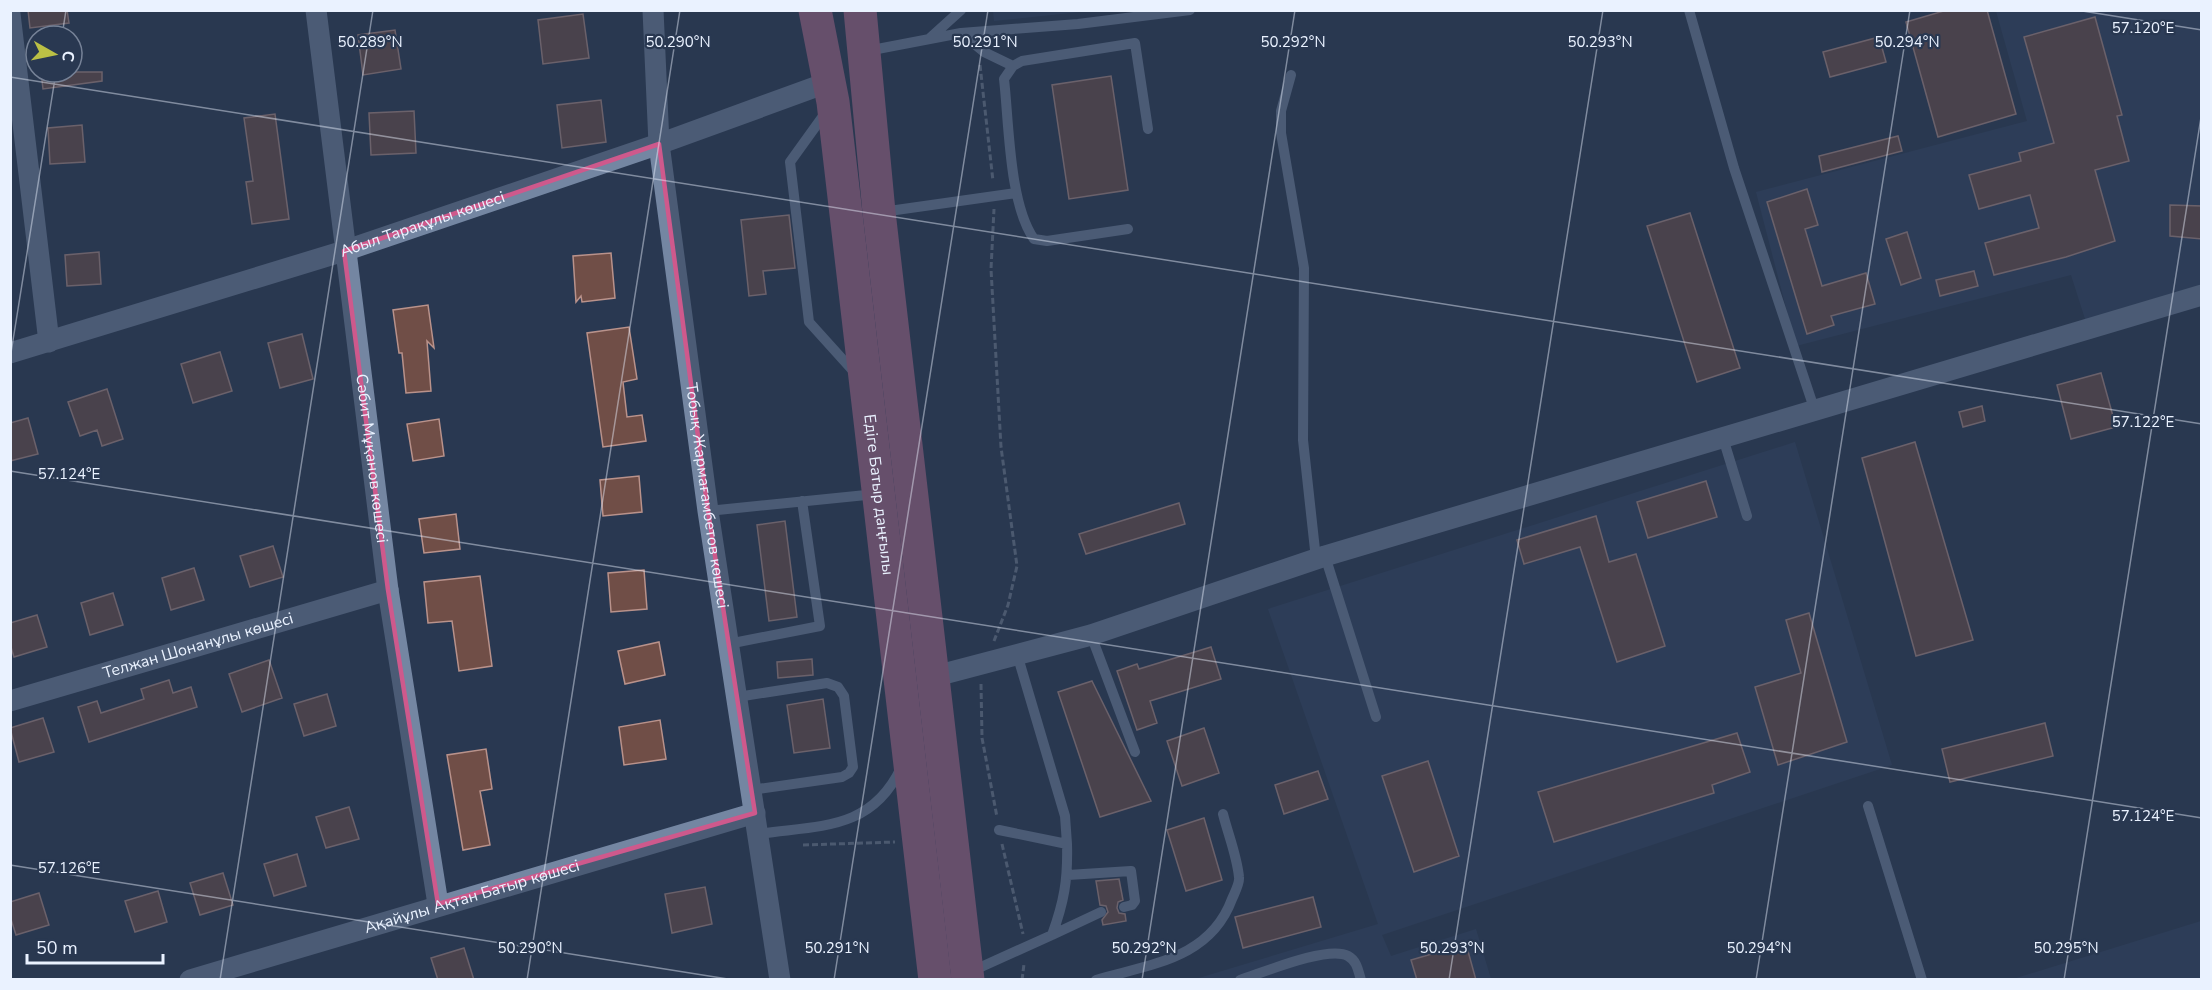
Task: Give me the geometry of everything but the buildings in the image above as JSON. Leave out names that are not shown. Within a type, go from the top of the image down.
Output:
[{"type":"main road","name":"Едіге Батыр даңғылы","points":[[815,10],[831,92],[935,980]]},
{"type":"main road","name":"Едіге Батыр даңғылы","points":[[860,10],[879,212],[968,977]]},
{"type":"street","name":"Сәбит Мұқанов көшесі","points":[[316,10],[344,251],[388,590],[438,904]]},
{"type":"street","name":"Тобық Жармағамбетов көшесі","points":[[653,10],[659,144],[708,511],[780,980]]},
{"type":"street","points":[[10,14],[49,342]]},
{"type":"street","name":"Абыл Тарақұлы көшесі","points":[[10,353],[344,251],[659,144],[831,92]]},
{"type":"street","points":[[932,676],[1091,634],[1321,558],[2202,295]]},
{"type":"street","name":"Телжан Шонанұлы көшесі","points":[[10,701],[388,590]]},
{"type":"street","name":"Ақайұлы Ақтан Батыр көшесі","points":[[190,980],[438,904],[755,813]]},
{"type":"lane","points":[[928,40],[961,10]]},
{"type":"lane","points":[[863,51],[961,33],[1078,24],[1190,10]]},
{"type":"lane","points":[[1689,10],[1734,168],[1815,411]]},
{"type":"lane","points":[[961,33],[978,47],[1013,66]]},
{"type":"lane","points":[[1128,229],[1047,241],[1034,239],[1025,227],[1016,193],[1004,79],[1013,66],[1022,61],[1135,43],[1148,129]]},
{"type":"lane","points":[[1291,75],[1281,111],[1281,133],[1304,268],[1303,440],[1321,558],[1376,717]]},
{"type":"lane","points":[[831,92],[790,162],[809,322],[867,386]]},
{"type":"lane","points":[[879,212],[1016,193]]},
{"type":"lane","points":[[1723,438],[1747,516]]},
{"type":"lane","points":[[708,511],[879,494]]},
{"type":"lane","points":[[728,644],[820,626],[802,501]]},
{"type":"lane","points":[[1091,634],[1135,752]]},
{"type":"lane","points":[[1017,654],[1065,816],[1068,875],[1065,901],[1052,935]]},
{"type":"lane","points":[[737,697],[827,683],[838,687],[844,696],[853,767],[849,773],[842,777],[751,790]]},
{"type":"lane","points":[[759,840],[849,821],[874,807],[891,789],[909,751]]},
{"type":"lane","points":[[1868,806],[1922,980]]},
{"type":"lane","points":[[1096,980],[1185,954],[1201,944],[1215,930],[1229,908],[1239,879],[1223,814]]},
{"type":"lane","points":[[999,830],[1067,844]]},
{"type":"lane","points":[[1068,875],[1131,872],[1134,901],[1132,905],[1124,907]]},
{"type":"lane","points":[[968,977],[1101,912]]},
{"type":"lane","points":[[1240,980],[1330,952],[1346,955],[1356,963],[1361,980]]},
{"type":"path","points":[[978,47],[995,196],[991,269],[1001,435],[1017,566],[1005,614],[983,663],[980,694],[982,738],[999,830],[1026,947],[1022,980]]},
{"type":"path","points":[[759,840],[903,841]]},
{"type":"highlighted area","points":[[659,144],[708,511],[755,813],[438,904],[388,590],[344,251]]},
{"type":"shaded area","points":[[993,10],[1089,10],[1089,11],[994,21]]},
{"type":"shaded area","points":[[1996,11],[2201,11],[2201,289],[2086,322],[2071,275],[1796,346],[1756,192],[2027,121]]},
{"type":"shaded area","points":[[1795,442],[1892,765],[1382,935],[1391,956],[1476,929],[1491,979],[1192,980],[1378,924],[1268,609]]},
{"type":"shaded area","points":[[2201,921],[2201,979],[2013,979]]}]
